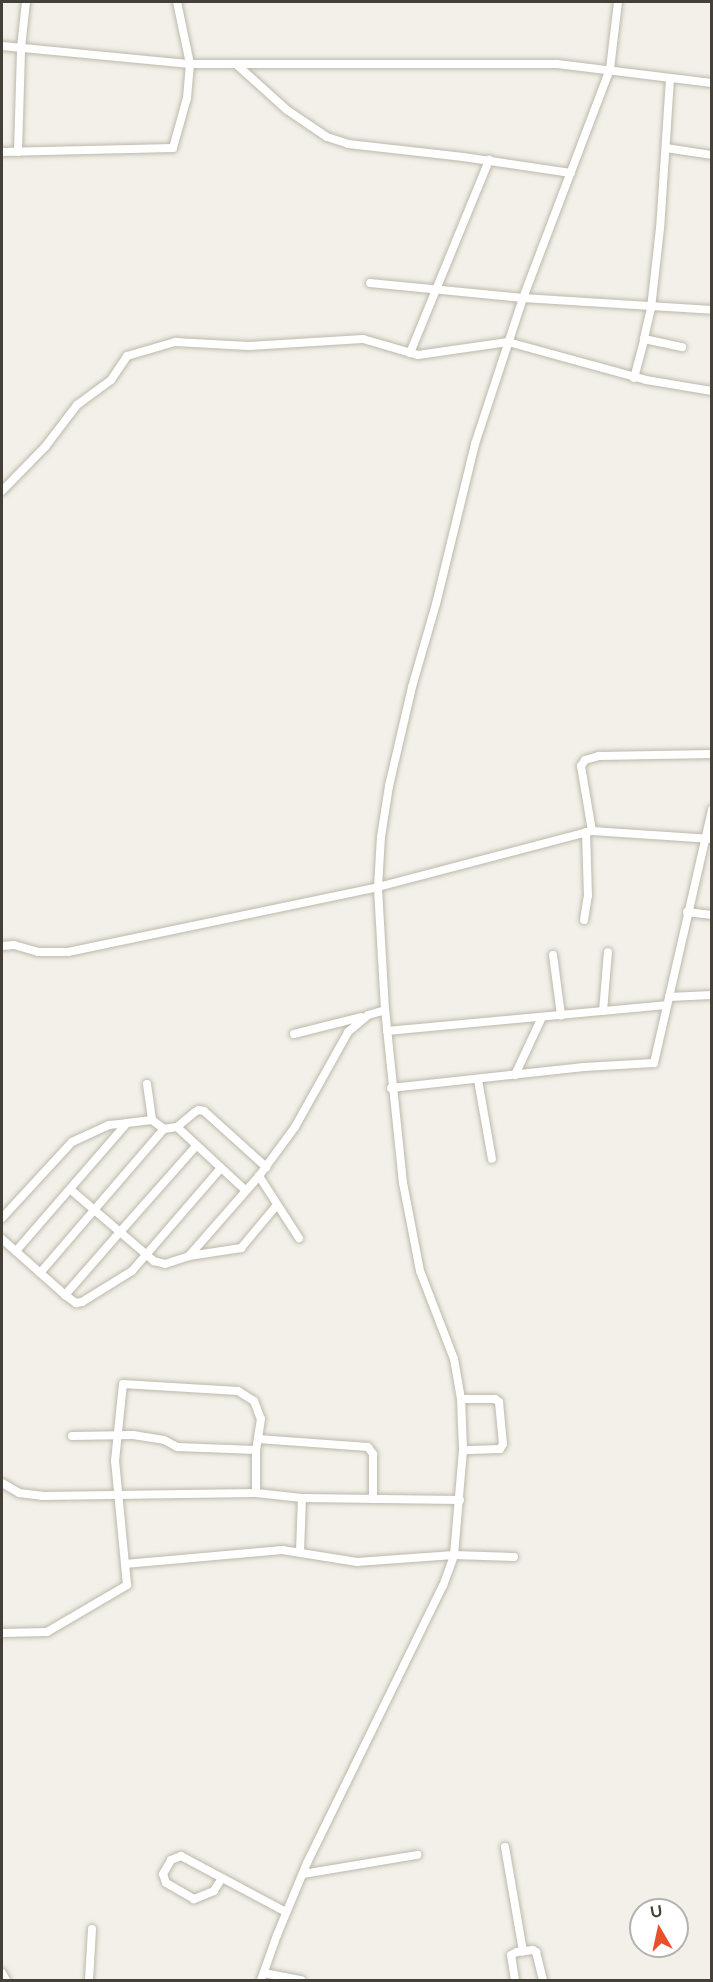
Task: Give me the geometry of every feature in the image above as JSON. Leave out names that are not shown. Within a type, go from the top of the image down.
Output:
[{"type":"street","points":[[18,152],[21,48],[26,2]]},
{"type":"street","points":[[2,152],[173,148],[187,98],[190,64],[177,2]]},
{"type":"street","points":[[301,1980],[263,1976],[286,1912],[303,1874],[438,1597],[454,1555],[460,1500],[463,1450],[462,1399],[454,1359],[420,1271],[403,1183],[392,1088],[378,887],[389,786],[412,687],[436,604],[475,444],[523,298],[610,69],[618,2]]},
{"type":"street","points":[[2,46],[190,64],[557,64],[711,83]]},
{"type":"street","points":[[236,64],[277,103],[327,137],[348,144],[388,151],[489,160],[571,173]]},
{"type":"street","points":[[634,378],[651,308],[670,79]]},
{"type":"street","points":[[666,148],[711,154]]},
{"type":"street","points":[[410,353],[489,160]]},
{"type":"street","points":[[370,283],[523,298],[651,308],[711,310]]},
{"type":"street","points":[[2,491],[45,447],[77,405],[111,380],[128,356],[175,342],[249,346],[363,339],[410,353],[424,354],[508,342],[634,378],[711,391]]},
{"type":"street","points":[[644,340],[682,347]]},
{"type":"street","points":[[584,920],[588,896],[589,831],[581,766],[585,760],[598,756],[711,754]]},
{"type":"street","points":[[392,1088],[478,1080],[584,1066],[654,1063],[687,912],[708,839],[711,810]]},
{"type":"street","points":[[2,946],[14,945],[38,952],[68,952],[378,887],[589,831],[708,839]]},
{"type":"street","points":[[687,912],[711,915]]},
{"type":"street","points":[[603,1011],[608,952]]},
{"type":"street","points":[[553,955],[561,1015]]},
{"type":"street","points":[[387,1031],[603,1011],[711,995]]},
{"type":"street","points":[[294,1034],[385,1010]]},
{"type":"street","points":[[189,1256],[266,1167],[295,1127],[348,1032],[368,1015]]},
{"type":"street","points":[[514,1075],[542,1017]]},
{"type":"street","points":[[478,1080],[492,1159]]},
{"type":"street","points":[[147,1083],[152,1120]]},
{"type":"street","points":[[40,1273],[164,1129],[177,1127],[199,1110],[266,1167]]},
{"type":"street","points":[[2,1218],[72,1142],[109,1125],[127,1122],[152,1120],[164,1129]]},
{"type":"street","points":[[16,1251],[71,1190],[127,1122]]},
{"type":"street","points":[[177,1127],[245,1190]]},
{"type":"street","points":[[65,1295],[196,1146]]},
{"type":"street","points":[[2,1239],[65,1295],[76,1303],[82,1302],[132,1271],[220,1169]]},
{"type":"street","points":[[259,1176],[299,1238]]},
{"type":"street","points":[[71,1190],[159,1264],[189,1256],[241,1248],[277,1205]]},
{"type":"street","points":[[2,1633],[47,1632],[125,1588],[125,1564],[116,1494],[115,1461],[123,1384],[238,1391],[254,1401],[261,1419],[256,1450],[256,1493]]},
{"type":"street","points":[[462,1399],[495,1399],[499,1402],[503,1444],[500,1449],[463,1450]]},
{"type":"street","points":[[72,1436],[119,1434],[157,1438],[177,1448],[256,1450]]},
{"type":"street","points":[[258,1439],[368,1447],[373,1454],[374,1499]]},
{"type":"street","points":[[2,1483],[19,1493],[42,1496],[256,1493],[302,1498],[460,1500]]},
{"type":"street","points":[[300,1552],[302,1498]]},
{"type":"street","points":[[125,1564],[271,1551],[300,1552],[334,1560],[357,1562],[454,1555],[514,1557]]},
{"type":"street","points":[[505,1847],[523,1951]]},
{"type":"street","points":[[303,1874],[417,1855]]},
{"type":"street","points":[[222,1878],[214,1891],[194,1899],[166,1883],[163,1874],[171,1860],[181,1856],[286,1912]]},
{"type":"street","points":[[88,1980],[92,1929]]},
{"type":"street","points":[[514,1980],[511,1955],[523,1951],[535,1951],[543,1980]]},
{"type":"street","points":[[2,1973],[6,1980]]}]
